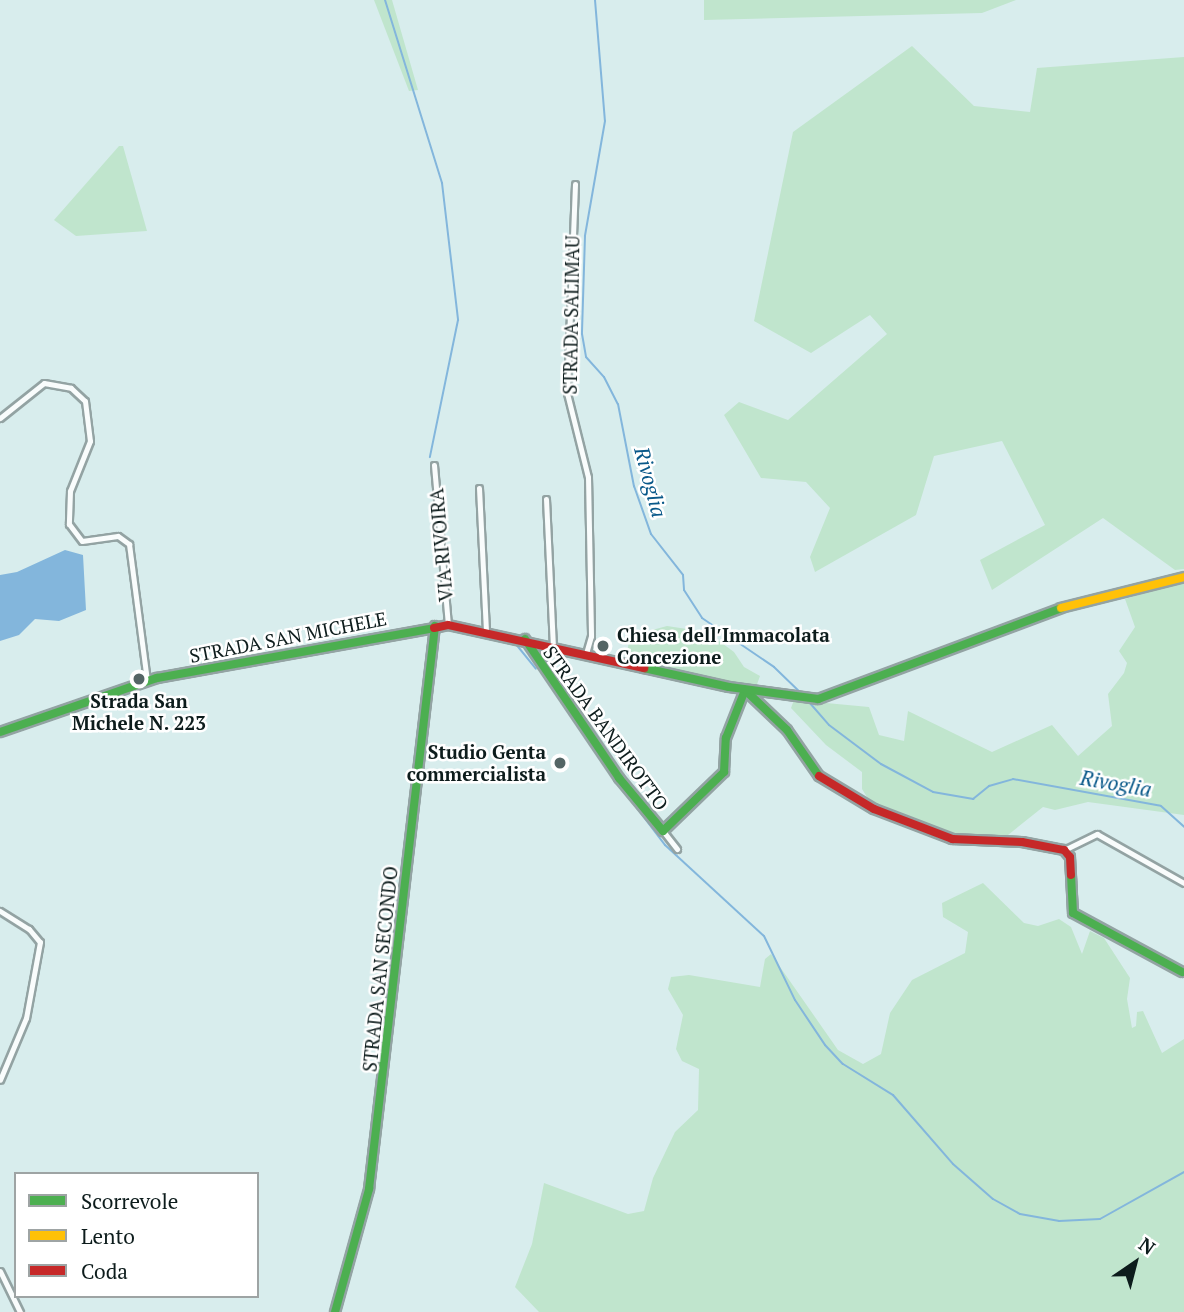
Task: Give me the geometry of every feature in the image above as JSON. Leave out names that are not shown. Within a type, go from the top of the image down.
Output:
[{"type":"street","name":"STRADA SALIMAU","points":[[575,184],[567,393],[588,477],[591,636],[586,654]]},
{"type":"street","points":[[0,418],[44,383],[71,388],[85,401],[90,441],[70,491],[68,518],[74,534],[86,542],[118,536],[128,544],[147,681]]},
{"type":"street","name":"VIA RIVOIRA","points":[[434,465],[448,625]]},
{"type":"street","points":[[479,488],[486,631]]},
{"type":"street","points":[[546,499],[553,646]]},
{"type":"street","name":"STRADA SAN MICHELE","points":[[0,732],[147,681],[448,625],[525,639],[745,691],[812,699],[838,693],[1053,610],[1184,577]]},
{"type":"street","name":"STRADA SAN SECONDO","points":[[335,1312],[369,1189],[436,626]]},
{"type":"street","name":"STRADA BANDIROTTO","points":[[525,639],[604,758],[663,831],[724,772],[726,738],[745,691]]},
{"type":"street","points":[[745,691],[788,730],[820,777],[874,809],[952,839],[1022,842],[1064,850],[1097,834],[1184,883]]},
{"type":"street","points":[[663,831],[677,849]]},
{"type":"street","points":[[1064,850],[1070,858],[1073,913],[1182,972]]},
{"type":"street","points":[[0,911],[29,929],[40,942],[26,1018],[0,1080]]},
{"type":"street","points":[[0,1271],[20,1312]]},
{"type":"green space","points":[[374,0],[392,0],[418,90],[409,91]]},
{"type":"green space","points":[[704,0],[1016,0],[982,13],[704,20]]},
{"type":"green space","points":[[912,46],[974,106],[1030,112],[1037,68],[1184,57],[1184,569],[1175,570],[1103,518],[992,590],[980,560],[1045,525],[1002,441],[934,456],[916,515],[815,572],[810,557],[830,508],[806,482],[761,478],[724,415],[739,402],[788,420],[887,334],[870,315],[811,353],[754,321],[793,132]]},
{"type":"green space","points":[[119,146],[123,146],[147,231],[76,236],[54,220]]},
{"type":"green space","points":[[1184,581],[1184,815],[1088,802],[1055,810],[1043,807],[1008,835],[960,837],[898,818],[870,802],[862,789],[862,772],[826,745],[791,708],[794,700],[869,707],[879,735],[904,741],[908,711],[992,752],[1052,725],[1078,756],[1112,726],[1108,694],[1124,673],[1127,663],[1119,651],[1135,627],[1125,599]]},
{"type":"green space","points":[[667,626],[707,632],[734,652],[744,667],[760,676],[756,687],[626,658],[630,636]]},
{"type":"green space","points":[[983,883],[1024,923],[1038,926],[1059,919],[1071,927],[1082,954],[1090,931],[1104,938],[1130,978],[1127,999],[1132,1028],[1136,1026],[1137,1012],[1143,1011],[1162,1053],[1184,1039],[1184,1312],[539,1312],[515,1287],[532,1244],[544,1183],[628,1214],[644,1211],[653,1178],[675,1132],[698,1110],[699,1069],[682,1061],[676,1049],[683,1015],[668,989],[671,977],[689,975],[760,987],[765,959],[771,954],[838,1050],[863,1064],[881,1054],[890,1013],[912,980],[965,953],[968,932],[943,917],[942,903]]},
{"type":"water","points":[[65,550],[83,555],[86,610],[59,621],[35,619],[19,635],[0,641],[0,575],[17,572]]},
{"type":"waterway","points":[[385,0],[442,183],[458,320],[430,457]]},
{"type":"waterway","name":"Rivoglia","points":[[595,0],[605,121],[585,236],[582,334],[586,357],[604,377],[618,404],[634,486],[651,534],[683,575],[684,590],[702,618],[774,667],[801,693]]},
{"type":"waterway","points":[[515,643],[536,669]]},
{"type":"waterway","name":"Rivoglia","points":[[809,702],[829,725],[881,764],[933,792],[973,799],[989,786],[1013,779],[1161,806],[1184,827]]},
{"type":"waterway","points":[[574,719],[608,769]]},
{"type":"waterway","points":[[624,791],[665,845],[764,936],[795,1000],[825,1045],[843,1064],[893,1095],[953,1164],[993,1199],[1020,1214],[1059,1221],[1100,1219],[1184,1172]]},
{"type":"traffic: fast","points":[[644,668],[729,687],[818,699],[1061,608]]},
{"type":"traffic: fast","points":[[335,1312],[369,1189],[435,626]]},
{"type":"traffic: fast","points":[[0,732],[157,678],[434,628]]},
{"type":"traffic: fast","points":[[525,639],[619,778],[663,831],[724,772],[726,738],[745,690],[787,730],[819,776]]},
{"type":"traffic: fast","points":[[1071,875],[1073,913],[1182,972]]},
{"type":"traffic: slow","points":[[1061,608],[1184,577]]},
{"type":"traffic: jam","points":[[434,628],[448,625],[644,668]]},
{"type":"traffic: jam","points":[[819,776],[874,809],[952,839],[1022,842],[1064,850],[1070,857],[1071,875]]},
{"type":"place","name":"Chiesa dell′Immacolata Concezione","points":[[603,646]]},
{"type":"place","name":"Strada San Michele N. 223","points":[[139,679]]},
{"type":"place","name":"Studio Genta commercialista","points":[[560,763]]}]
